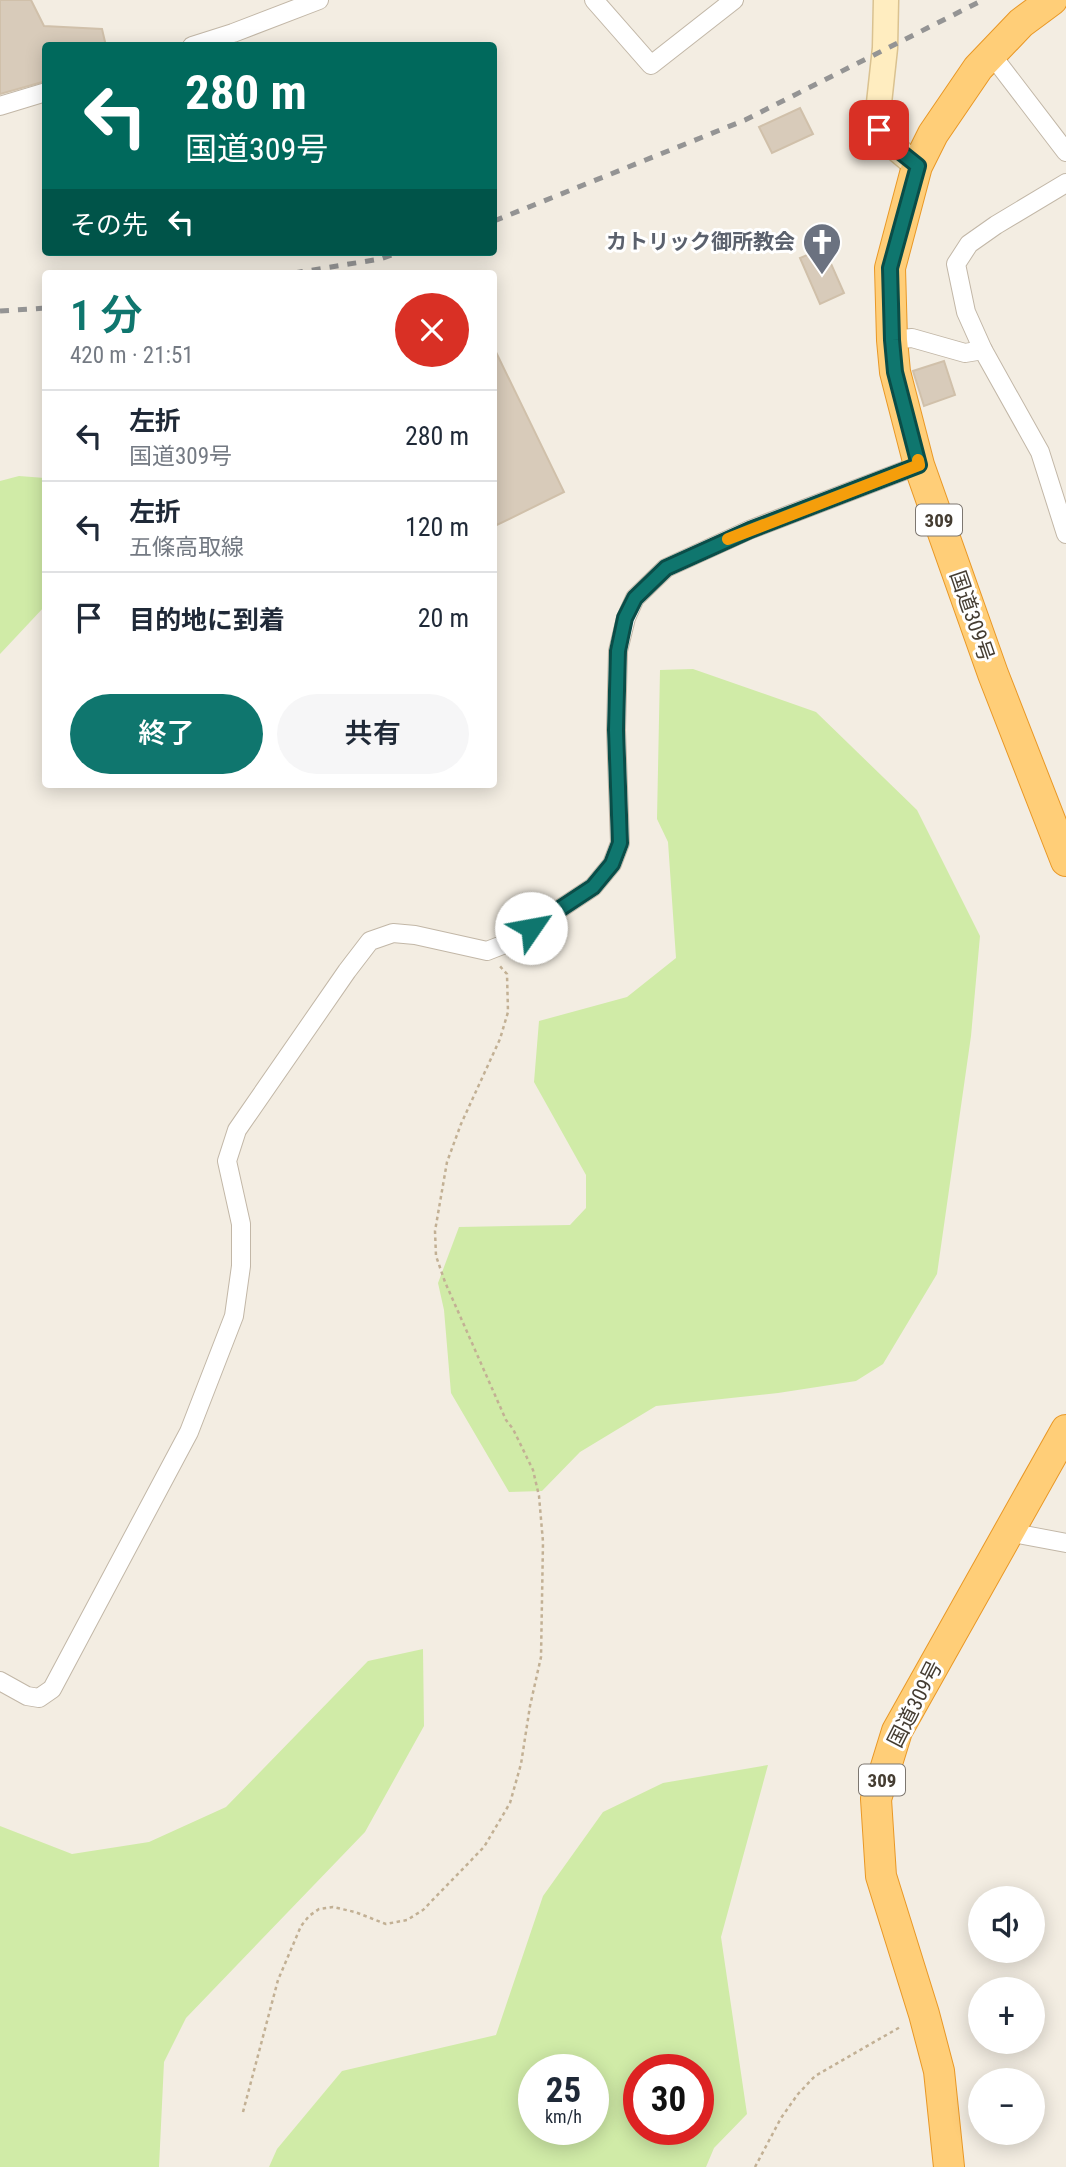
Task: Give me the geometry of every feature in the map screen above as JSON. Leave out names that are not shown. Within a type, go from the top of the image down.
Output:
[{"type":"highway","name":"国道309号","points":[[1052,0],[1021,23],[978,68],[933,134],[918,166],[890,268],[895,372],[919,465],[993,674],[1066,862]]},
{"type":"highway","name":"国道309号","points":[[949,2167],[939,2071],[881,1876],[876,1800],[897,1731],[1066,1430]]},
{"type":"main road","points":[[890,4],[879,103],[879,130],[893,146],[918,166]]},
{"type":"street","points":[[205,42],[319,0]]},
{"type":"street","points":[[594,0],[651,65],[734,0]]},
{"type":"street","points":[[991,54],[1066,152]]},
{"type":"street","points":[[0,106],[42,93]]},
{"type":"street","points":[[1066,183],[969,244],[956,264],[966,312],[983,350],[1040,452],[1066,534]]},
{"type":"street","points":[[892,340],[912,338],[965,353],[983,350]]},
{"type":"street","points":[[0,1681],[27,1696],[39,1698],[52,1689],[189,1432],[234,1316],[241,1266],[241,1224],[227,1161],[237,1130],[347,971],[370,941],[393,933],[415,935],[487,951],[510,942],[593,887],[612,864],[620,843],[616,730],[618,651],[625,618],[635,598],[666,568],[750,530],[919,465]]},
{"type":"street","points":[[1008,1532],[1066,1543]]},
{"type":"path","points":[[243,2112],[278,1980],[309,1916],[319,1909],[333,1907],[386,1924],[407,1920],[423,1910],[484,1847],[510,1802],[521,1764],[541,1657],[543,1542],[540,1496],[533,1470],[501,1408],[436,1256],[435,1231],[447,1162],[461,1124],[500,1039],[508,1013],[507,974],[487,951]]},
{"type":"path","points":[[755,2167],[781,2118],[815,2076],[924,2014]]},
{"type":"green space","points":[[19,476],[42,478],[42,609],[0,654],[0,481]]},
{"type":"green space","points":[[693,669],[816,712],[917,810],[980,936],[971,1036],[937,1274],[883,1364],[856,1381],[778,1393],[656,1406],[580,1452],[542,1491],[509,1492],[451,1393],[444,1310],[438,1283],[459,1227],[570,1225],[586,1208],[586,1175],[534,1082],[539,1021],[627,997],[676,958],[668,842],[657,819],[660,670]]},
{"type":"green space","points":[[423,1649],[424,1726],[365,1832],[186,2018],[164,2062],[159,2167],[0,2167],[0,1826],[72,1854],[149,1842],[226,1807],[368,1661]]},
{"type":"green space","points":[[768,1765],[721,1937],[747,2114],[714,2148],[706,2167],[269,2167],[277,2149],[342,2071],[496,2035],[543,1896],[603,1812],[663,1783]]},
{"type":"building","points":[[0,0],[31,0],[44,26],[102,29],[105,42],[42,42],[42,82],[0,94]]},
{"type":"building","points":[[800,108],[813,134],[772,153],[759,127]]},
{"type":"building","name":"カトリック御所教会","points":[[824,248],[844,293],[820,304],[800,258]]},
{"type":"building","points":[[497,354],[564,492],[497,525]]},
{"type":"building","points":[[944,361],[955,395],[924,406],[913,371]]},
{"type":"railway","points":[[497,220],[745,120],[983,0]]},
{"type":"railway","points":[[312,270],[389,256]]},
{"type":"railway","points":[[0,311],[42,308]]},
{"type":"slow traffic","points":[[728,539],[919,465],[918,460]]},
{"type":"place","name":"カトリック御所教会","points":[[822,276]]},
{"type":"route","points":[[531,928],[593,887],[612,864],[620,843],[616,730],[618,651],[625,618],[635,598],[666,568],[750,530],[919,465],[895,372],[890,268],[918,166],[893,146],[879,130]]}]
